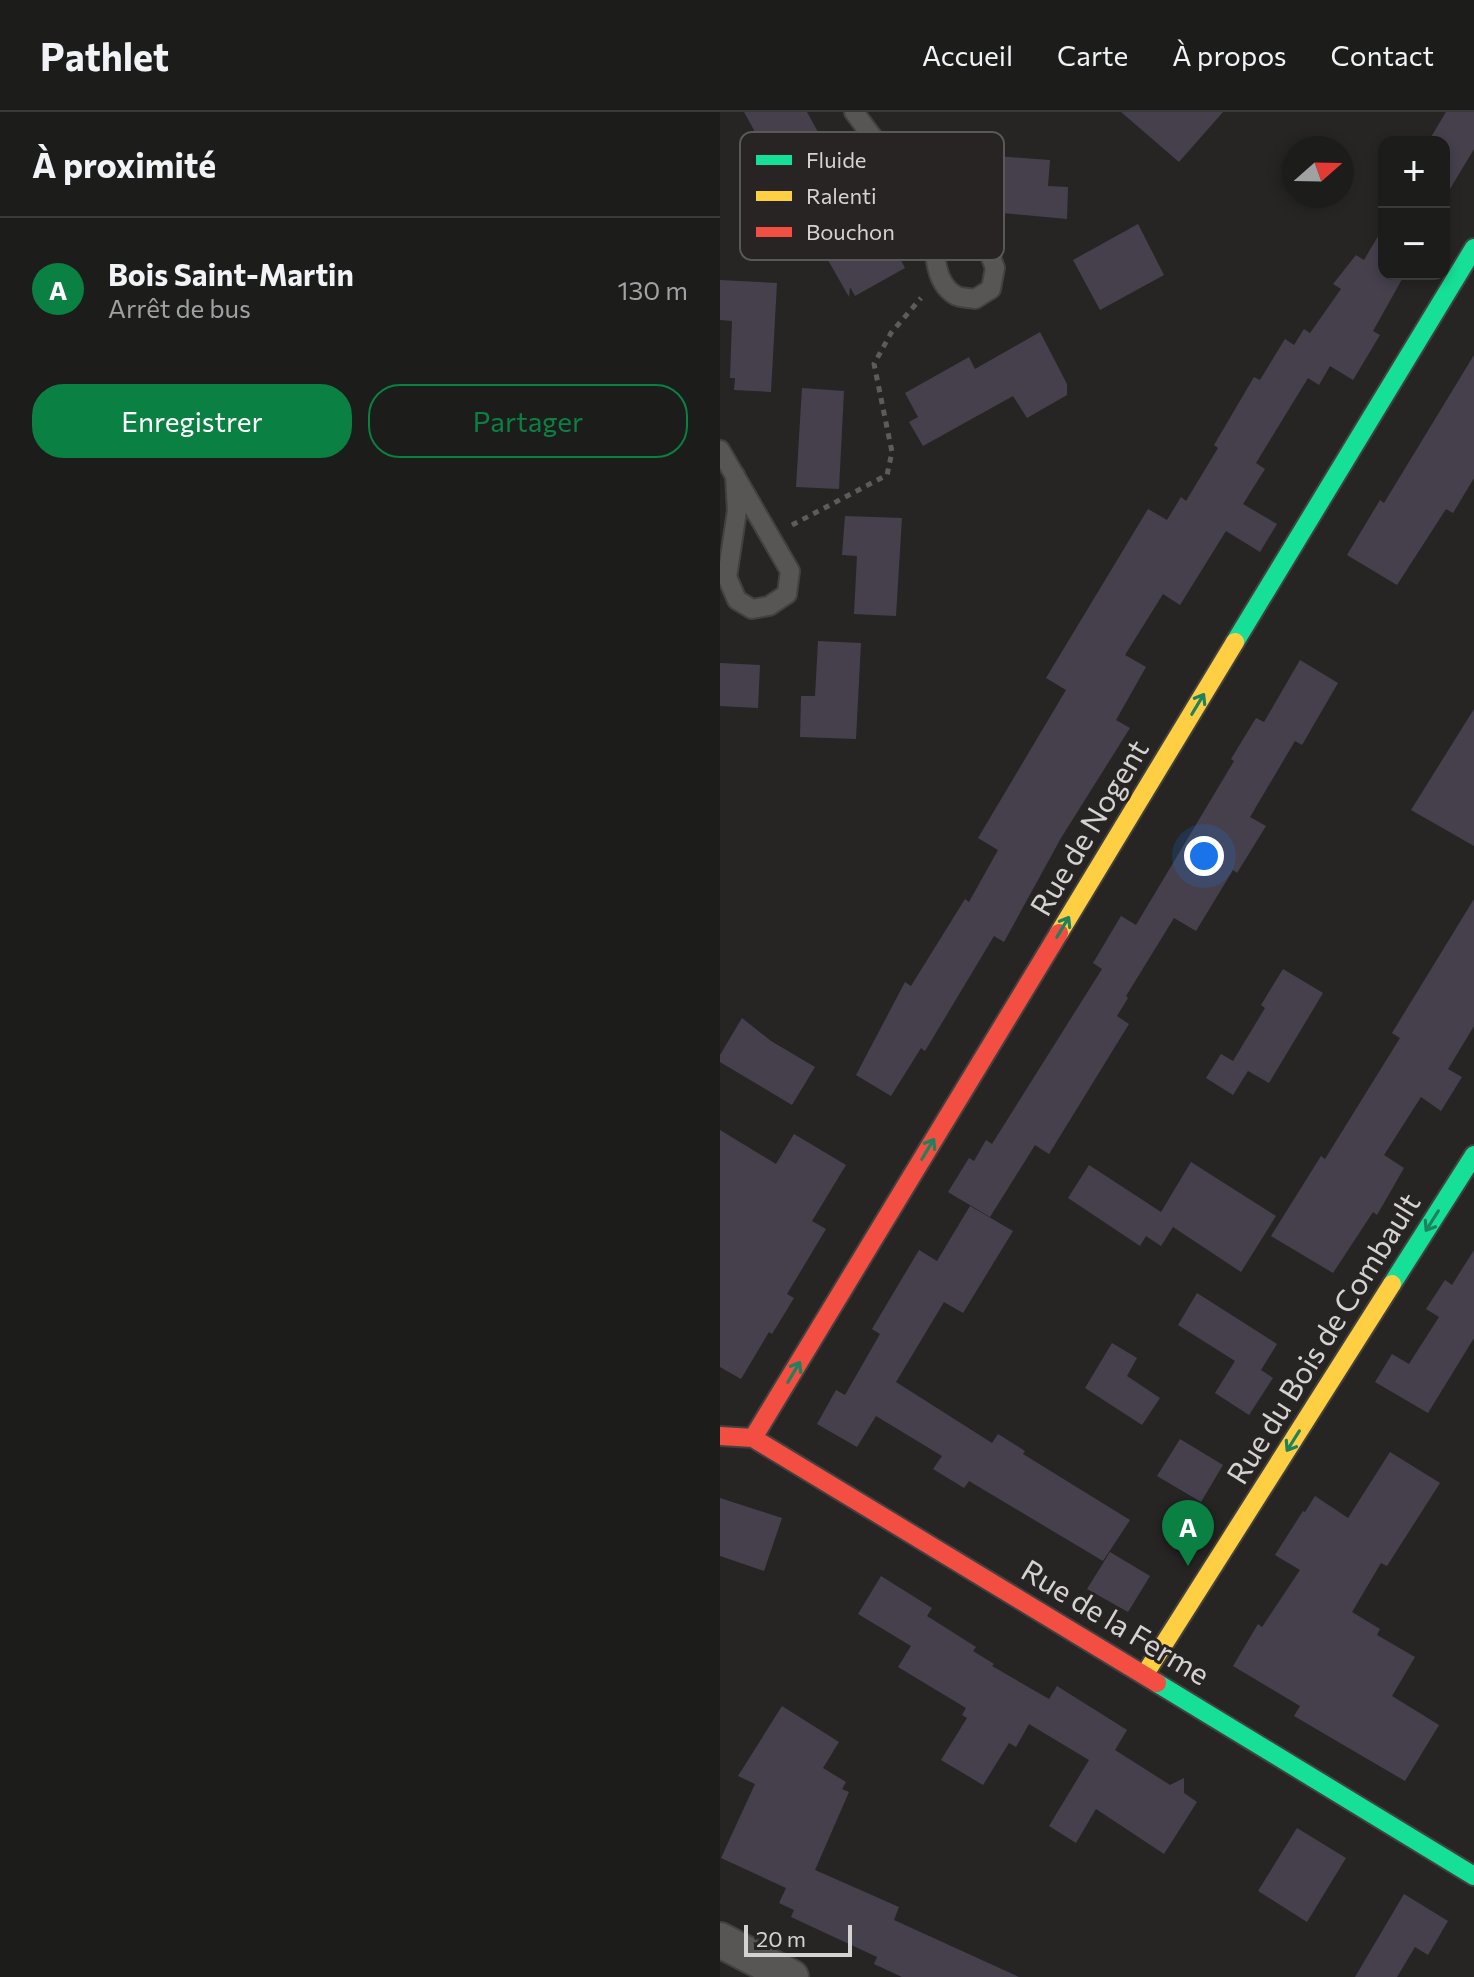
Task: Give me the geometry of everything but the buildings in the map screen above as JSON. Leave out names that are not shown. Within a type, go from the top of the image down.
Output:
[{"type":"street","name":"Rue de Nogent","points":[[753,1438],[1474,248]]},
{"type":"street","name":"Rue du Bois de Combault","points":[[1145,1674],[1474,1155]]},
{"type":"street","name":"Rue de la Ferme","points":[[720,1436],[753,1438],[1474,1876]]},
{"type":"street","points":[[720,1940],[791,1977]]},
{"type":"lane","points":[[854,112],[869,132]]},
{"type":"lane","points":[[936,260],[939,276],[955,295],[975,299],[991,289],[995,268],[992,260]]},
{"type":"lane","points":[[720,450],[735,475],[790,571],[787,594],[769,606],[752,609],[737,600],[727,577],[737,511],[735,475]]},
{"type":"path","points":[[770,537],[887,475],[892,452],[874,364],[891,333],[939,276]]},
{"type":"traffic: fast","points":[[1235,642],[1474,248]]},
{"type":"traffic: fast","points":[[1392,1284],[1474,1155]]},
{"type":"traffic: fast","points":[[1157,1683],[1474,1876]]},
{"type":"traffic: slow","points":[[1059,933],[1235,642]]},
{"type":"traffic: slow","points":[[1145,1674],[1392,1284]]},
{"type":"traffic: jam","points":[[753,1438],[1059,933]]},
{"type":"traffic: jam","points":[[720,1436],[753,1438],[1157,1683]]},
{"type":"place","name":"Bois Saint-Martin","points":[[1188,1566]]}]
